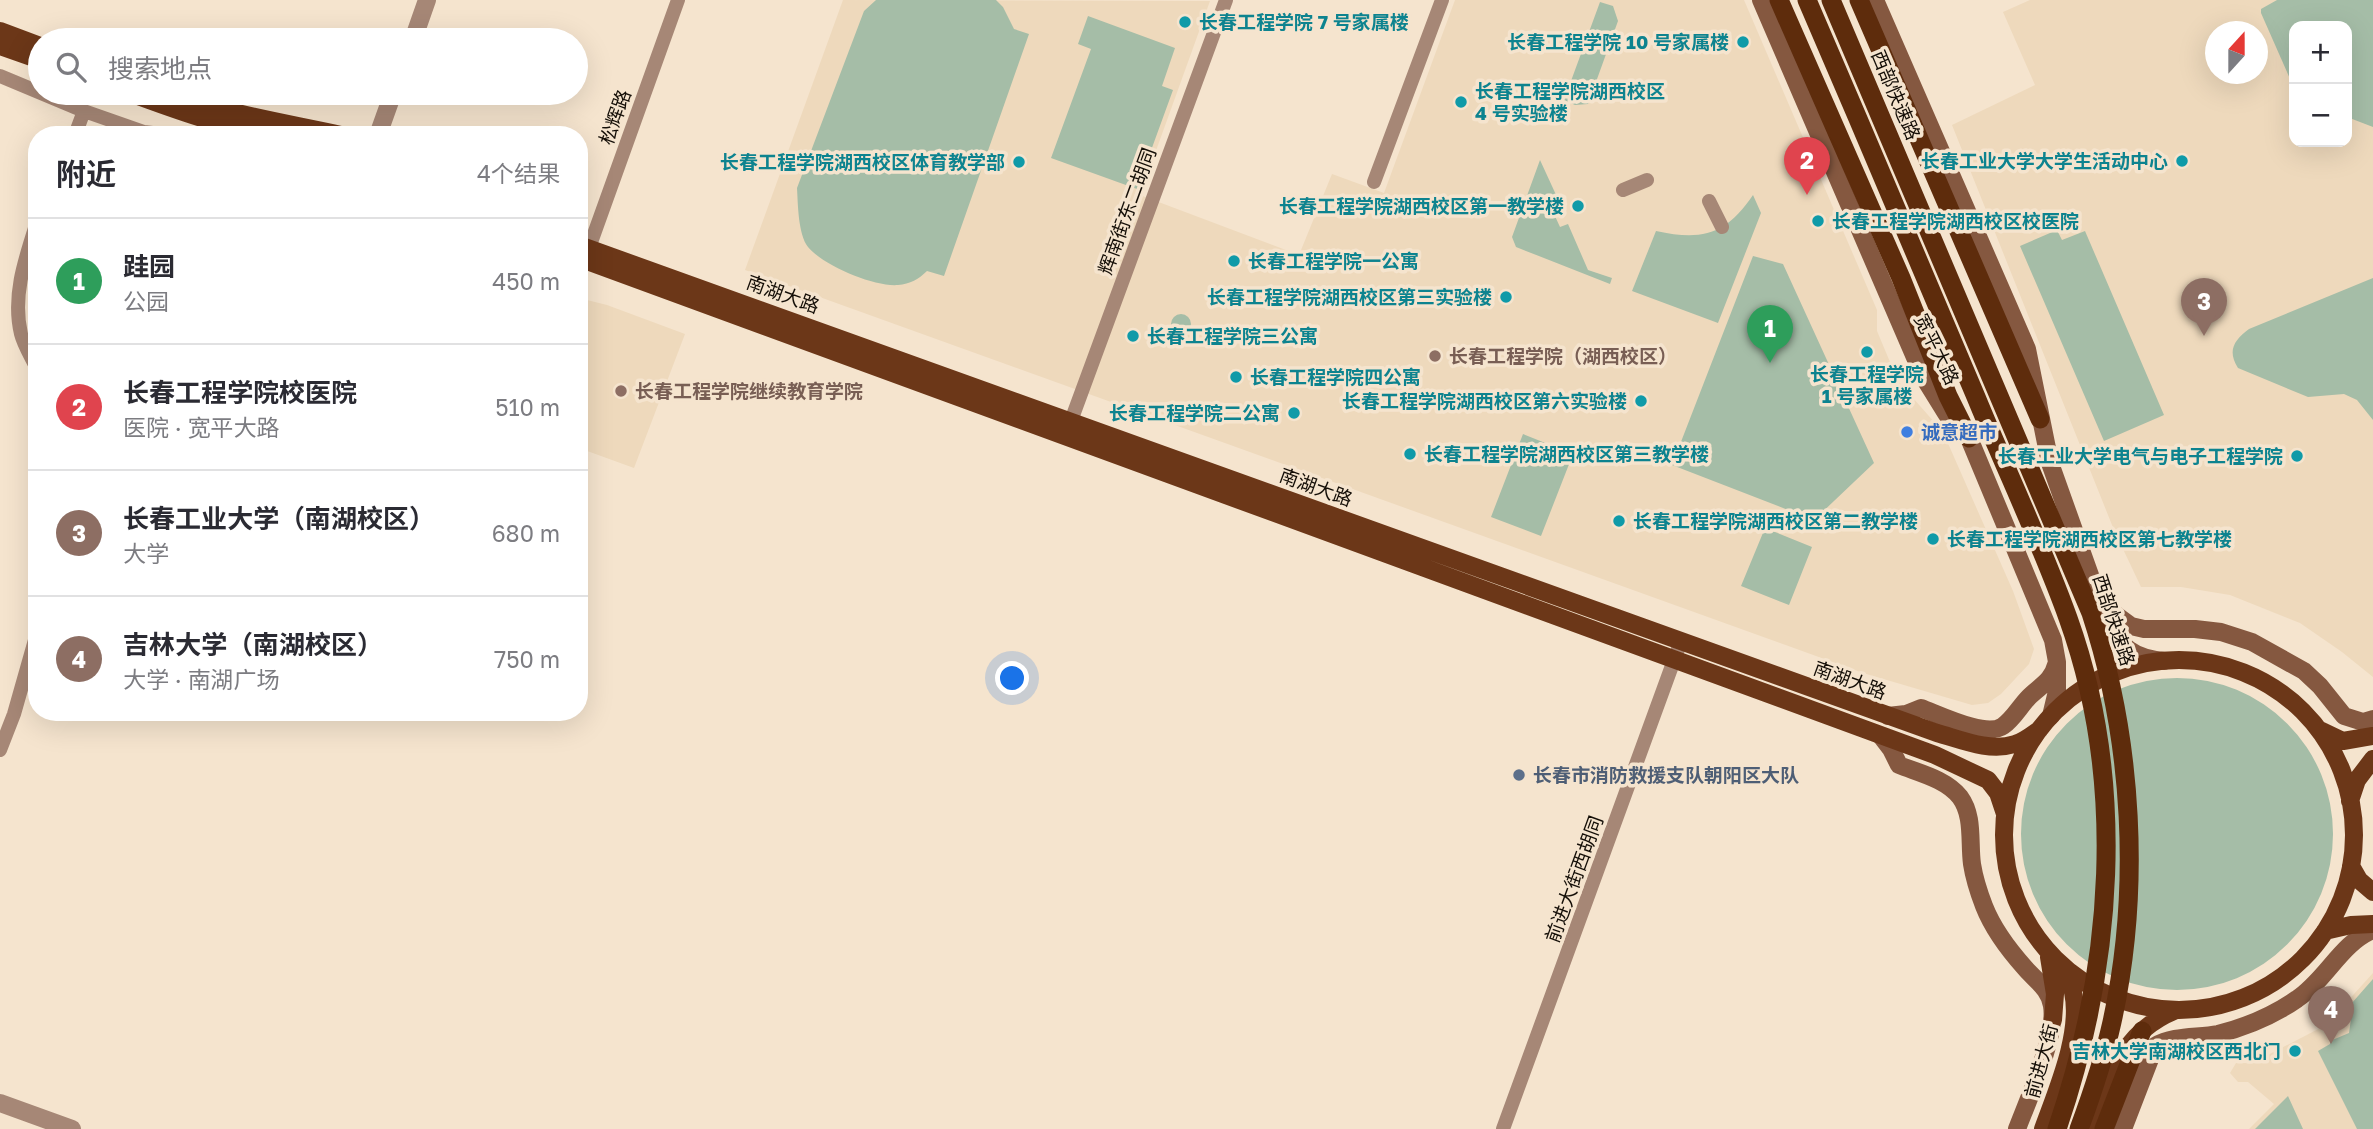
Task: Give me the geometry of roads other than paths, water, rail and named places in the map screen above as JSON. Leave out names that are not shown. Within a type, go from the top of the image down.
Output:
[{"type":"highway","points":[[1779,0],[1901,278],[1948,396],[1969,438]]},
{"type":"highway","points":[[1807,0],[1889,189],[2068,619],[2092,701],[2106,801],[2107,871],[2090,1016],[2057,1129]]},
{"type":"highway","name":"西部快速路","points":[[1830,0],[2091,613],[2104,652],[2123,747],[2128,889],[2123,951],[2112,1022],[2080,1129]]},
{"type":"highway","points":[[1859,0],[2040,419]]},
{"type":"highway","points":[[2104,1129],[2142,1031]]},
{"type":"main road","name":"宽平大路","points":[[1761,0],[1923,376],[1949,418],[1969,438],[2053,640],[2057,662],[2057,691],[2045,723]]},
{"type":"main road","points":[[1875,0],[2027,349],[2050,463],[2095,591],[2116,639],[2133,654],[2146,659],[2210,664],[2253,677],[2284,696],[2317,728],[2340,766],[2350,801],[2354,837],[2351,866],[2339,907],[2325,930],[2296,965],[2266,986],[2232,1001],[2196,1009],[2178,1010],[2141,1005],[2115,997],[2090,985],[2061,963],[2026,920],[2012,886],[2005,850],[2005,814],[2017,770],[2045,723],[2064,703],[2094,682],[2128,668],[2164,661]]},
{"type":"main road","points":[[0,31],[28,42]]},
{"type":"main road","points":[[0,46],[28,56]]},
{"type":"main road","points":[[163,105],[230,126]]},
{"type":"main road","points":[[203,105],[293,126]]},
{"type":"main road","name":"南湖大路","points":[[588,252],[1069,428],[1967,769],[1988,780],[1998,793],[2005,814]]},
{"type":"main road","name":"南湖大路","points":[[1069,428],[1976,745],[1995,747],[2017,744],[2045,723]]},
{"type":"main road","points":[[2095,591],[2116,615],[2131,626],[2144,629],[2221,632],[2252,642],[2304,671],[2344,716],[2354,721],[2373,719]]},
{"type":"main road","points":[[1888,716],[1906,714],[1921,708],[1982,730],[1994,730],[2002,727],[2028,698],[2049,680],[2054,674],[2057,662]]},
{"type":"main road","points":[[2317,728],[2343,741],[2373,736]]},
{"type":"main road","points":[[1881,736],[1899,765],[1943,783],[1958,794],[1966,806],[1973,866],[1983,905],[2000,937],[2046,989],[2052,1005],[2051,1029]]},
{"type":"main road","points":[[2350,801],[2357,780],[2373,759]]},
{"type":"main road","points":[[2351,866],[2359,880],[2373,892]]},
{"type":"main road","points":[[2325,930],[2373,924]]},
{"type":"main road","points":[[2123,1129],[2155,1046],[2165,1040],[2219,1034],[2276,1012],[2314,986],[2347,948],[2362,935],[2373,930]]},
{"type":"main road","points":[[2048,950],[2053,974],[2051,1029]]},
{"type":"main road","name":"前进大街","points":[[2043,1129],[2071,1043],[2074,1017],[2073,992],[2061,963]]},
{"type":"main road","points":[[2091,1129],[2113,1070],[2127,1046],[2158,1017],[2178,1010]]},
{"type":"main road","name":"前进大街","points":[[2017,1129],[2051,1029]]},
{"type":"street","points":[[417,28],[428,0]]},
{"type":"street","name":"松辉路","points":[[588,234],[678,0]]},
{"type":"street","points":[[1374,182],[1441,0]]},
{"type":"street","name":"辉南街东二胡同","points":[[1069,428],[1219,7]]},
{"type":"street","points":[[0,76],[28,88]]},
{"type":"street","points":[[70,105],[127,126]]},
{"type":"street","points":[[380,126],[388,105]]},
{"type":"street","points":[[78,126],[84,111]]},
{"type":"street","points":[[1623,190],[1647,180]]},
{"type":"street","points":[[1709,201],[1723,227]]},
{"type":"street","points":[[28,248],[23,263],[17,305],[22,336],[28,349]]},
{"type":"street","name":"前进大街西胡同","points":[[1503,1129],[1681,641]]},
{"type":"street","points":[[0,750],[28,665]]},
{"type":"street","points":[[0,1103],[72,1129]]},
{"type":"place","name":"长春工程学院 7 号家属楼","points":[[1185,22]]},
{"type":"place","name":"长春工程学院 10 号家属楼","points":[[1743,42]]},
{"type":"place","name":"长春工程学院湖西校区 4 号实验楼","points":[[1461,102]]},
{"type":"place","name":"长春工业大学大学生活动中心","points":[[2182,161]]},
{"type":"place","name":"长春工程学院湖西校区体育教学部","points":[[1019,162]]},
{"type":"place","name":"长春工程学院校医院","points":[[1807,195]]},
{"type":"place","name":"长春工程学院湖西校区第一教学楼","points":[[1578,206]]},
{"type":"place","name":"长春工程学院湖西校区校医院","points":[[1818,221]]},
{"type":"place","name":"长春工程学院一公寓","points":[[1234,261]]},
{"type":"place","name":"长春工程学院湖西校区第三实验楼","points":[[1506,297]]},
{"type":"place","name":"长春工程学院三公寓","points":[[1133,336]]},
{"type":"place","name":"长春工业大学（南湖校区）","points":[[2204,336]]},
{"type":"place","name":"长春工程学院 1 号家属楼","points":[[1867,352]]},
{"type":"place","name":"长春工程学院（湖西校区）","points":[[1435,356]]},
{"type":"place","name":"跬园","points":[[1770,363]]},
{"type":"place","name":"长春工程学院四公寓","points":[[1236,377]]},
{"type":"place","name":"长春工程学院继续教育学院","points":[[621,391]]},
{"type":"place","name":"长春工程学院湖西校区第六实验楼","points":[[1641,401]]},
{"type":"place","name":"长春工程学院二公寓","points":[[1294,413]]},
{"type":"place","name":"诚意超市","points":[[1907,432]]},
{"type":"place","name":"长春工程学院湖西校区第三教学楼","points":[[1410,454]]},
{"type":"place","name":"长春工业大学电气与电子工程学院","points":[[2297,456]]},
{"type":"place","name":"长春工程学院湖西校区第二教学楼","points":[[1619,521]]},
{"type":"place","name":"长春工程学院湖西校区第七教学楼","points":[[1933,539]]},
{"type":"place","name":"长春市消防救援支队朝阳区大队","points":[[1519,775]]},
{"type":"place","name":"吉林大学（南湖校区）","points":[[2331,1044]]},
{"type":"place","name":"吉林大学南湖校区西北门","points":[[2295,1051]]}]
